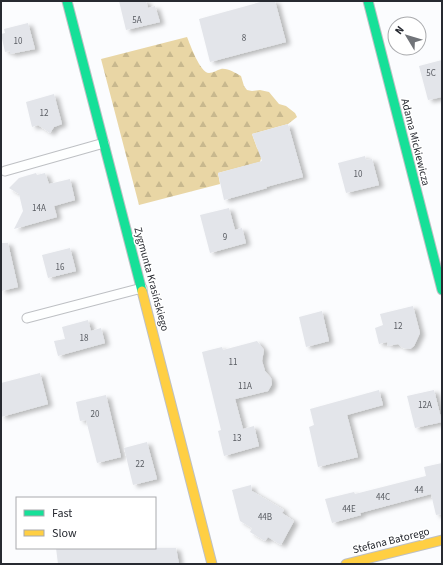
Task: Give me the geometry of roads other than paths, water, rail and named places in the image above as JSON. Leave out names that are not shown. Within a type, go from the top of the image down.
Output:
[{"type":"street","name":"Zygmunta Krasińskiego","points":[[67,1],[212,564]]},
{"type":"street","name":"Adama Mickiewicza","points":[[368,1],[442,290]]},
{"type":"street","name":"Stefana Batorego","points":[[346,564],[442,540]]},
{"type":"lane","points":[[5,171],[104,143]]},
{"type":"lane","points":[[28,318],[142,288]]}]
